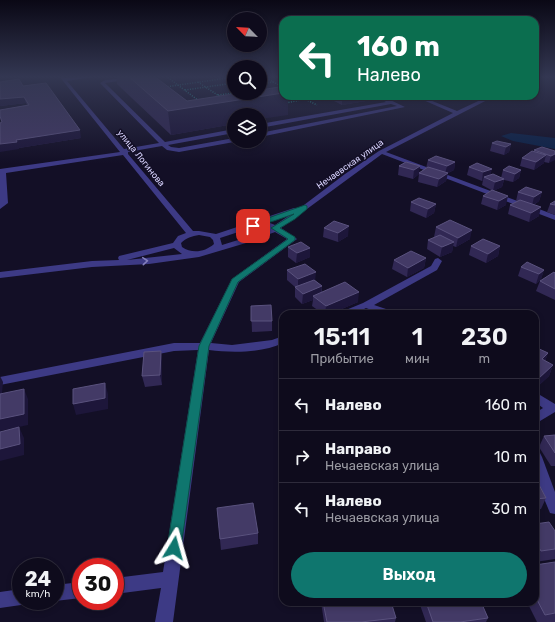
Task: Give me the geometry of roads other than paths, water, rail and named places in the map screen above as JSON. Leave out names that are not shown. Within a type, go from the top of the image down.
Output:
[{"type":"street","name":"улица Логинова","points":[[86,105],[192,234]]},
{"type":"street","points":[[124,105],[162,144],[169,149],[179,150],[227,141]]},
{"type":"street","points":[[267,125],[375,105]]},
{"type":"street","points":[[267,134],[402,107],[398,105]]},
{"type":"street","points":[[438,105],[458,113]]},
{"type":"street","name":"Нечаевская улица","points":[[92,264],[149,261],[199,254],[236,243],[293,218],[305,207],[381,152],[474,105]]},
{"type":"street","points":[[0,207],[4,203],[1,172],[125,152],[227,132]]},
{"type":"street","points":[[381,152],[555,218]]},
{"type":"street","name":"Нечаевская улица","points":[[215,237],[243,229],[305,207]]},
{"type":"street","points":[[164,622],[169,579],[204,346],[234,281],[293,239],[272,227]]},
{"type":"street","points":[[177,246],[181,238],[192,234],[204,233],[218,239],[218,244],[212,250]]},
{"type":"street","points":[[177,246],[184,252],[199,254]]},
{"type":"street","points":[[0,275],[92,264],[177,246]]},
{"type":"street","points":[[354,310],[434,268],[438,261]]},
{"type":"street","points":[[366,305],[380,310]]},
{"type":"street","points":[[0,381],[174,347],[204,346],[232,349],[279,340]]},
{"type":"street","points":[[539,398],[554,407],[539,416]]},
{"type":"street","points":[[539,469],[555,508]]},
{"type":"street","points":[[124,585],[169,579]]},
{"type":"street","points":[[0,600],[12,598]]},
{"type":"water","points":[[511,133],[555,138],[555,149],[513,141],[501,136]]}]
